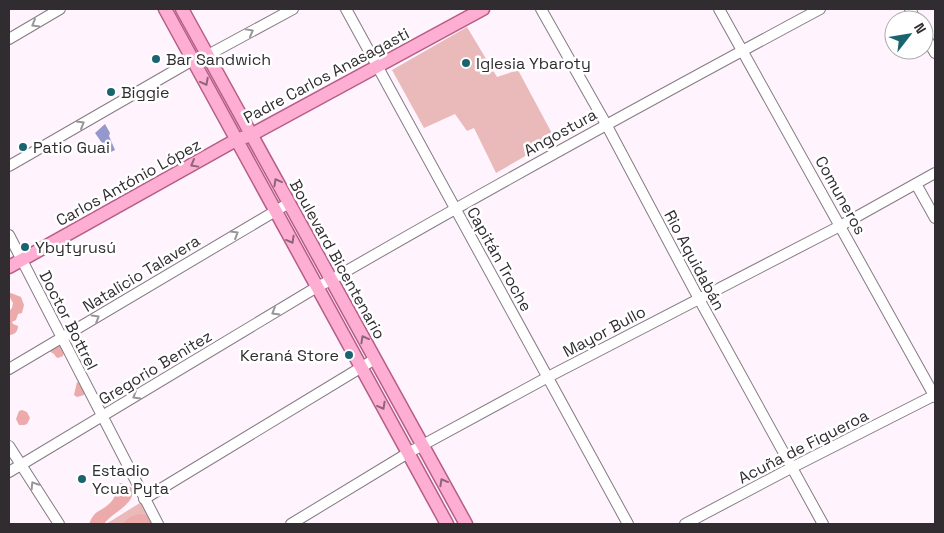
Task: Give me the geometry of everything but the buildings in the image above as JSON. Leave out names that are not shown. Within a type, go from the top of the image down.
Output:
[{"type":"main road","name":"Boulevard Bicentenario","points":[[165,9],[447,524]]},
{"type":"main road","name":"Boulevard Bicentenario","points":[[182,9],[466,524]]},
{"type":"main road","name":"Padre Carlos Anasagasti","points":[[236,140],[251,135],[483,9]]},
{"type":"main road","name":"Carlos António López","points":[[9,267],[236,140]]},
{"type":"street","points":[[9,39],[60,9]]},
{"type":"street","points":[[9,166],[193,60],[208,55],[293,9]]},
{"type":"street","name":"Capitán Troche","points":[[346,9],[628,524]]},
{"type":"street","name":"Rio Aquidabán","points":[[541,9],[606,124],[822,524]]},
{"type":"street","name":"Comuneros","points":[[719,9],[935,396]]},
{"type":"street","name":"Angostura","points":[[317,287],[606,124],[820,9]]},
{"type":"street","name":"Mayor Bullo","points":[[291,524],[408,453],[840,226],[935,173]]},
{"type":"street","points":[[916,184],[935,218]]},
{"type":"street","name":"Natalicio Talavera","points":[[9,369],[289,203]]},
{"type":"street","name":"Doctor Bottrel","points":[[9,236],[158,524]]},
{"type":"street","name":"Gregorio Benitez","points":[[9,472],[317,287]]},
{"type":"street","points":[[144,499],[375,359]]},
{"type":"street","name":"Acuña de Figueroa","points":[[685,524],[791,468],[935,396]]},
{"type":"street","points":[[9,446],[58,524]]},
{"type":"shaded area","points":[[467,27],[497,77],[518,70],[555,139],[496,173],[474,128],[467,131],[455,114],[424,128],[392,70]]},
{"type":"shaded area","points":[[11,293],[21,297],[24,305],[22,313],[18,314],[16,320],[12,322],[18,326],[17,330],[14,334],[9,335],[9,311],[13,303],[9,296]]},
{"type":"shaded area","points":[[60,343],[64,351],[63,356],[58,358],[49,351]]},
{"type":"shaded area","points":[[77,382],[80,383],[85,391],[84,395],[77,397],[74,395]]},
{"type":"shaded area","points":[[19,411],[27,412],[30,418],[27,424],[19,425],[16,419]]},
{"type":"shaded area","points":[[120,483],[132,488],[133,494],[131,499],[104,524],[89,524],[95,513],[106,507],[113,500]]},
{"type":"shaded area","points":[[143,501],[156,524],[106,524]]},
{"type":"shaded area","points":[[139,514],[148,516],[153,524],[122,524],[130,517]]},
{"type":"water","points":[[105,124],[115,150],[109,153],[95,133]]},
{"type":"place","name":"Bar Sandwich","points":[[156,59]]},
{"type":"place","name":"Iglesia Ybaroty","points":[[466,63]]},
{"type":"place","name":"Biggie","points":[[111,92]]},
{"type":"place","name":"Patio Guai","points":[[23,147]]},
{"type":"place","name":"Ybytyrusú","points":[[25,247]]},
{"type":"place","name":"Keraná Store","points":[[349,355]]},
{"type":"place","name":"Estadio Ycua Pyta","points":[[82,479]]}]
